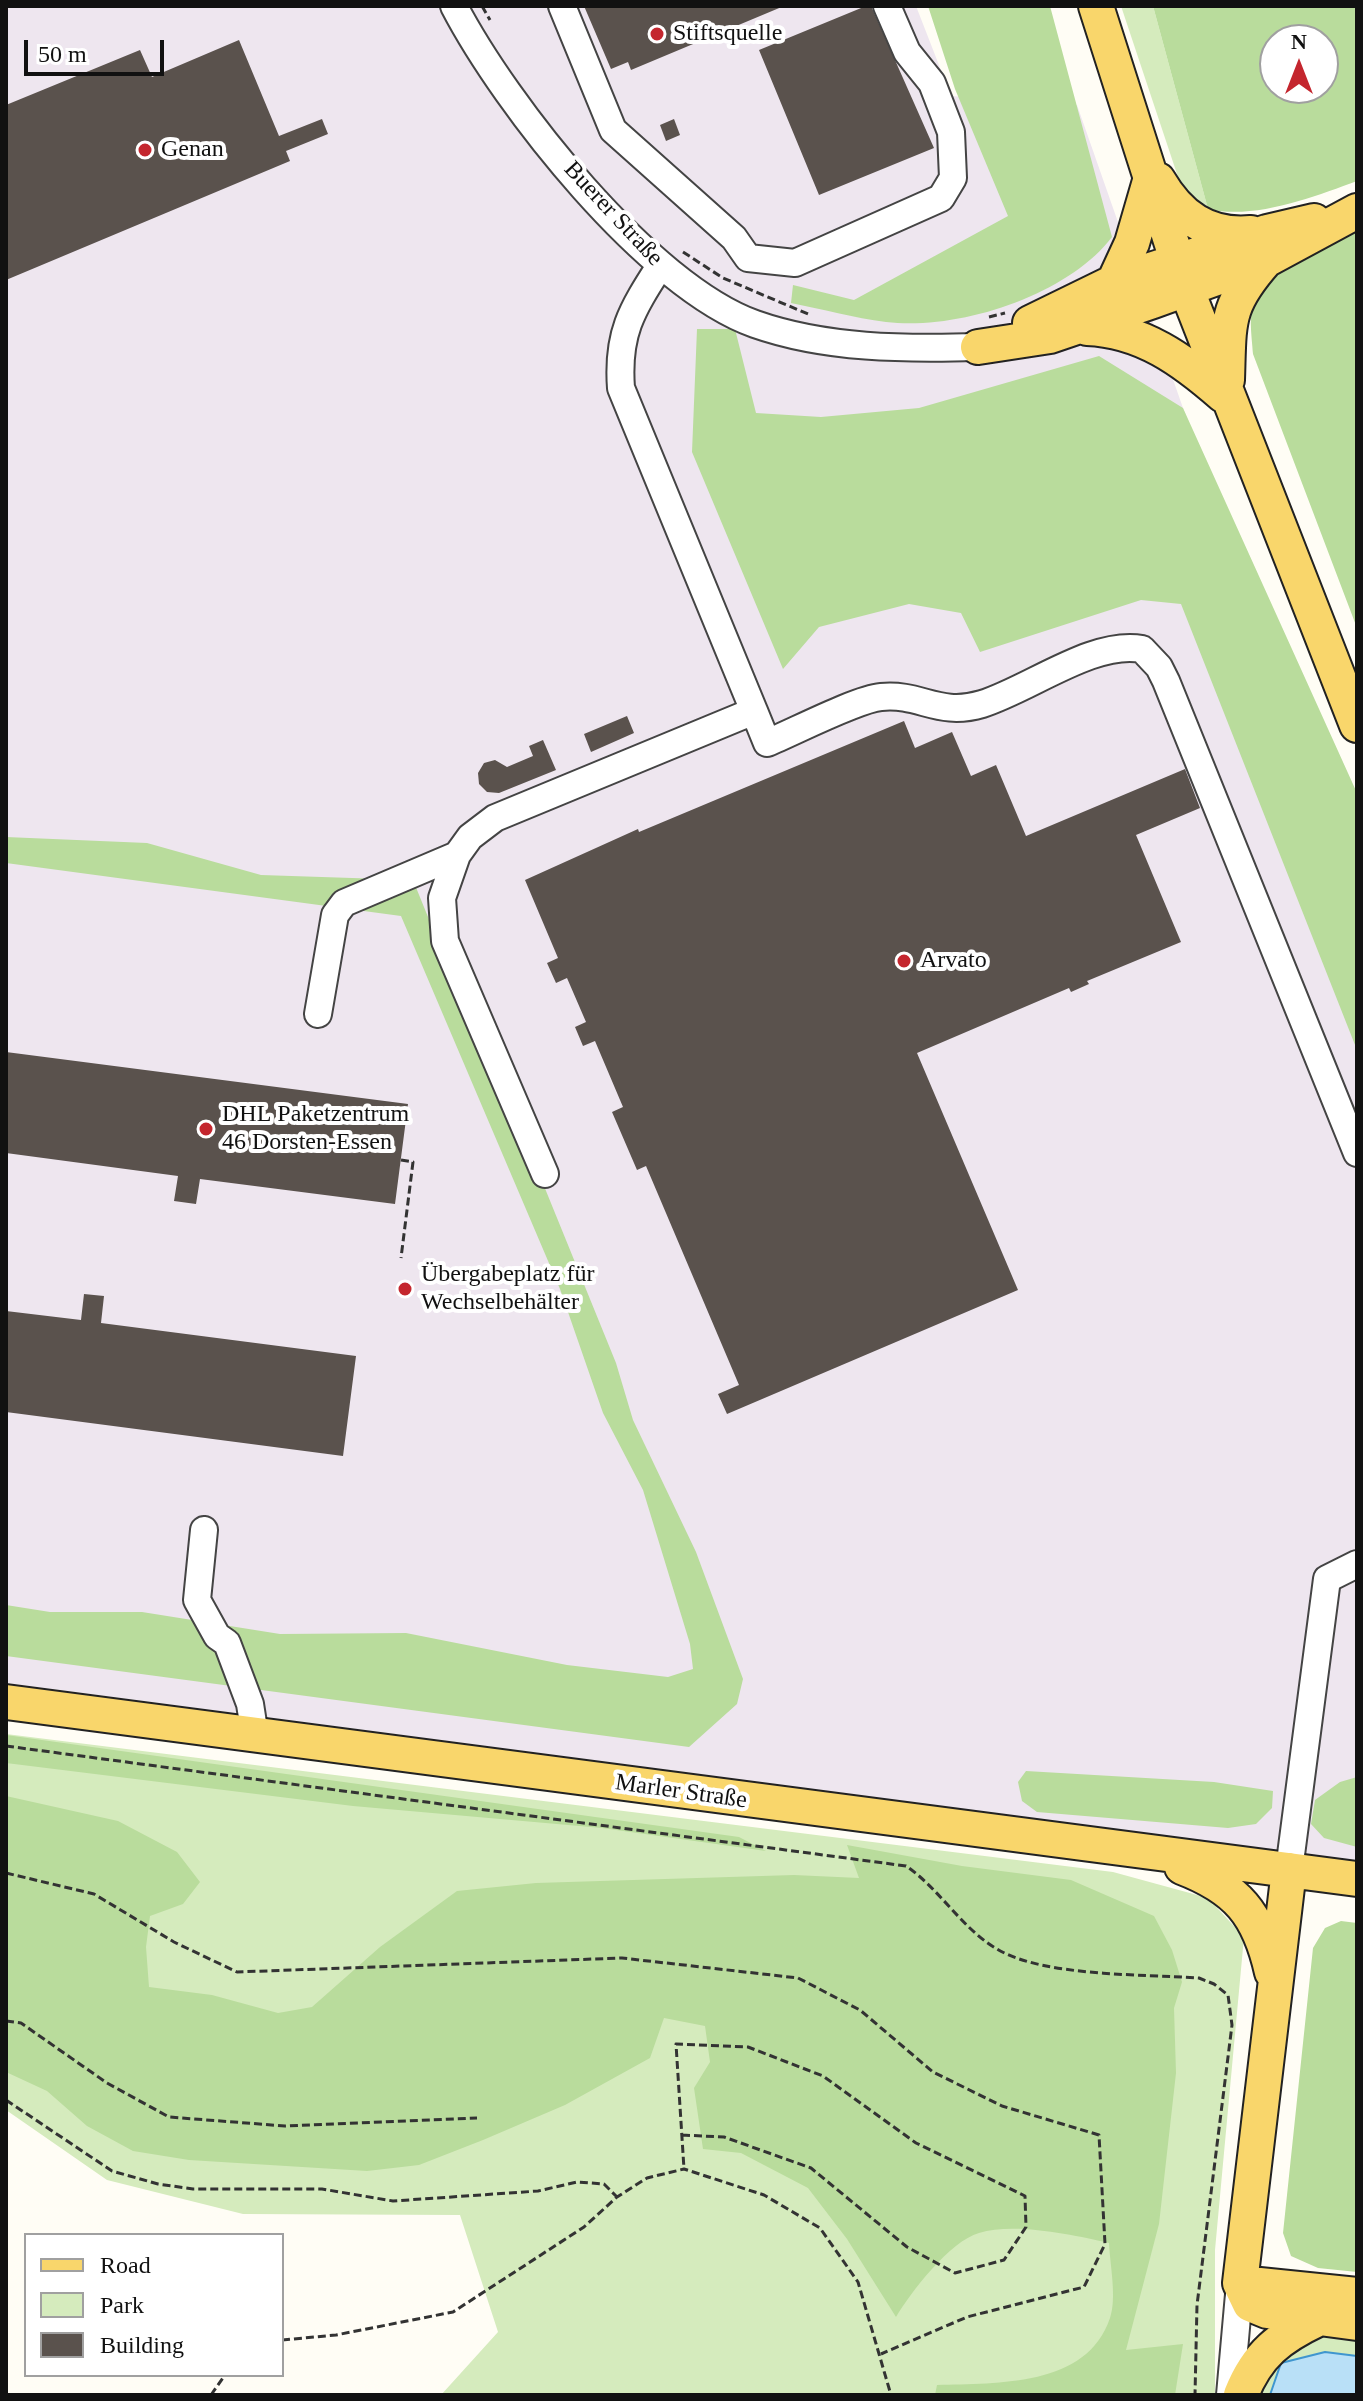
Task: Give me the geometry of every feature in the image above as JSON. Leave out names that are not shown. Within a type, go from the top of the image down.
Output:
[{"type":"main road","points":[[1096,6],[1181,275],[1357,725]]},
{"type":"main road","points":[[1140,147],[1172,204],[1193,222],[1267,246]]},
{"type":"main road","points":[[1114,282],[1132,243],[1150,181]]},
{"type":"main road","points":[[978,334],[1014,344],[1075,328],[1181,275],[1356,211]]},
{"type":"main road","points":[[1227,397],[1231,311],[1267,246]]},
{"type":"main road","points":[[978,334],[1114,282],[1181,275]]},
{"type":"main road","points":[[1075,328],[1128,333],[1189,366],[1227,397]]},
{"type":"main road","name":"Marler Straße","points":[[6,1702],[1357,1879]]},
{"type":"main road","points":[[1148,1853],[1205,1876],[1233,1892],[1253,1918],[1266,1946],[1275,1984]]},
{"type":"main road","points":[[1289,1870],[1240,2283],[1250,2304],[1267,2311],[1357,2323]]},
{"type":"main road","points":[[1240,2283],[1357,2295]]},
{"type":"main road","points":[[1241,2395],[1263,2357],[1282,2336],[1318,2319]]},
{"type":"street","name":"Buerer Straße","points":[[454,6],[486,58],[554,150],[600,205],[670,258],[727,311],[788,334],[888,347],[978,334]]},
{"type":"street","points":[[562,6],[613,130],[734,238],[748,258],[795,263],[941,198],[953,178],[951,132],[932,83],[907,52],[887,6]]},
{"type":"street","points":[[670,258],[636,303],[621,336],[621,388],[767,743],[877,697],[915,699],[955,710],[984,703],[1108,650],[1142,649],[1159,667],[1166,681],[1357,1153]]},
{"type":"street","points":[[545,1174],[445,941],[442,898],[457,855],[470,837],[495,818],[754,711]]},
{"type":"street","points":[[318,1014],[335,915],[344,903],[457,855]]},
{"type":"street","points":[[204,1530],[197,1600],[217,1636],[227,1643],[250,1704],[255,1736]]},
{"type":"street","points":[[1289,1870],[1327,1579],[1357,1564]]},
{"type":"street","points":[[1230,2395],[1240,2283]]},
{"type":"path","points":[[482,6],[497,33]]},
{"type":"path","points":[[670,258],[821,317]]},
{"type":"path","points":[[978,334],[1018,307]]},
{"type":"path","points":[[401,1160],[413,1162],[401,1258]]},
{"type":"path","points":[[6,1746],[906,1866],[930,1883],[967,1925],[998,1950],[1045,1967],[1199,1978],[1214,1984],[1228,1995],[1232,2025],[1197,2305],[1193,2363],[1195,2395]]},
{"type":"path","points":[[6,1873],[94,1894],[174,1942],[237,1972],[622,1958],[798,1978],[860,2010],[933,2072],[1002,2106],[1099,2135],[1105,2244],[1084,2287],[967,2317],[881,2354]]},
{"type":"path","points":[[6,2021],[21,2023],[107,2083],[169,2117],[285,2126],[477,2118]]},
{"type":"path","points":[[682,2135],[724,2137],[811,2168],[907,2247],[955,2273],[1004,2260],[1026,2227],[1025,2196],[916,2143],[878,2112],[823,2076],[748,2047],[676,2044],[684,2169]]},
{"type":"path","points":[[6,2100],[112,2171],[158,2184],[193,2189],[322,2189],[393,2201],[538,2191],[577,2182],[604,2184],[617,2197]]},
{"type":"path","points":[[284,2340],[336,2335],[453,2312],[584,2227],[617,2197],[647,2178],[684,2169],[764,2195],[820,2228],[858,2282],[891,2395]]},
{"type":"path","points":[[211,2395],[224,2377]]},
{"type":"shaded area","points":[[6,6],[916,6],[951,96],[1077,105],[1183,408],[1357,841],[1357,1867],[1275,1857],[1147,1833],[6,1683]]},
{"type":"green space","points":[[928,6],[1050,6],[1112,237],[1093,258],[1040,292],[1010,305],[946,321],[886,322],[791,303],[793,285],[854,300],[1008,216],[955,89]]},
{"type":"green space","points":[[1121,6],[1153,6],[1208,209],[1184,195]]},
{"type":"green space","points":[[1153,6],[1357,6],[1357,181],[1284,205],[1226,212],[1208,209]]},
{"type":"green space","points":[[1357,227],[1357,628],[1253,354],[1251,323],[1254,299],[1264,283],[1303,256]]},
{"type":"green space","points":[[697,329],[735,329],[756,413],[821,417],[919,408],[1099,356],[1183,408],[1357,793],[1357,1050],[1181,604],[1141,600],[980,652],[961,613],[909,604],[819,627],[783,669],[692,452]]},
{"type":"green space","points":[[6,837],[147,843],[261,875],[413,880],[482,1050],[531,1154],[616,1363],[633,1420],[696,1552],[743,1679],[737,1704],[689,1747],[6,1656],[6,1605],[50,1612],[142,1612],[280,1634],[406,1633],[567,1665],[668,1677],[693,1669],[690,1644],[643,1490],[603,1413],[560,1289],[401,916],[6,863]]},
{"type":"green space","points":[[6,1734],[1113,1872],[1208,1898],[1244,1937],[1215,2250],[1215,2395],[441,2395],[498,2332],[460,2215],[243,2214],[107,2180],[6,2110]]},
{"type":"green space","points":[[6,1735],[739,1837],[766,1851],[602,1828],[353,1806],[6,1763]]},
{"type":"green space","points":[[1026,1771],[1214,1782],[1273,1791],[1272,1808],[1256,1824],[1228,1828],[1037,1812],[1022,1801],[1018,1782]]},
{"type":"green space","points":[[1357,1777],[1357,1847],[1324,1838],[1311,1824],[1315,1800],[1340,1782]]},
{"type":"green space","points":[[6,1796],[118,1821],[177,1852],[200,1882],[183,1904],[150,1916],[146,1947],[149,1987],[212,1995],[278,2013],[312,2007],[380,1947],[457,1891],[536,1883],[794,1875],[859,1878],[847,1845],[962,1866],[1071,1880],[1154,1916],[1172,1950],[1182,1982],[1174,2008],[1176,2073],[1159,2224],[1126,2350],[1183,2344],[1175,2395],[935,2395],[937,2385],[1038,2377],[1082,2357],[1098,2341],[1112,2310],[1109,2243],[1026,2229],[979,2233],[944,2257],[911,2294],[896,2317],[847,2239],[808,2188],[741,2153],[703,2149],[694,2088],[710,2062],[705,2026],[664,2018],[650,2058],[565,2105],[419,2165],[367,2171],[189,2160],[133,2151],[87,2126],[47,2091],[6,2072]]},
{"type":"green space","points":[[1341,1921],[1357,1923],[1357,2272],[1318,2268],[1291,2256],[1283,2233],[1313,1948],[1325,1928]]},
{"type":"green space","points":[[1320,2331],[1357,2334],[1357,2395],[1256,2395],[1261,2377]]},
{"type":"water","points":[[1325,2352],[1357,2356],[1357,2395],[1270,2395],[1281,2363]]},
{"type":"building","name":"Stiftsquelle","points":[[584,6],[784,6],[631,70],[628,62],[611,69]]},
{"type":"building","points":[[871,6],[934,148],[819,195],[759,50]]},
{"type":"building","name":"Genan","points":[[239,40],[279,136],[322,119],[328,134],[286,151],[290,161],[6,280],[6,105],[140,50],[152,77]]},
{"type":"building","points":[[674,119],[680,135],[666,141],[660,125]]},
{"type":"building","points":[[627,716],[634,733],[591,752],[584,734]]},
{"type":"building","points":[[904,721],[915,748],[952,732],[971,776],[996,765],[1026,836],[1185,769],[1200,808],[1136,835],[1181,942],[1087,981],[1089,984],[1071,992],[1069,988],[917,1053],[1018,1290],[727,1414],[718,1394],[739,1385],[646,1166],[637,1170],[612,1112],[623,1107],[595,1041],[583,1046],[575,1027],[586,1022],[567,978],[556,983],[547,963],[558,958],[525,880],[638,829],[639,832]]},
{"type":"building","points":[[543,740],[556,770],[499,793],[487,792],[479,784],[478,773],[484,763],[495,760],[507,767],[533,756],[529,746]]},
{"type":"building","name":"DHL Paketzentrum 46 Dorsten-Essen","points":[[6,1052],[408,1104],[395,1204],[200,1179],[196,1204],[174,1201],[178,1176],[6,1153]]},
{"type":"building","points":[[84,1294],[104,1296],[101,1323],[356,1356],[343,1456],[6,1412],[6,1311],[81,1320]]},
{"type":"place","name":"Stiftsquelle","points":[[657,34]]},
{"type":"place","name":"Genan","points":[[145,150]]},
{"type":"place","name":"Arvato","points":[[904,961]]},
{"type":"place","name":"DHL Paketzentrum 46 Dorsten-Essen","points":[[206,1129]]},
{"type":"place","name":"Übergabeplatz für Wechselbehälter","points":[[405,1289]]}]
